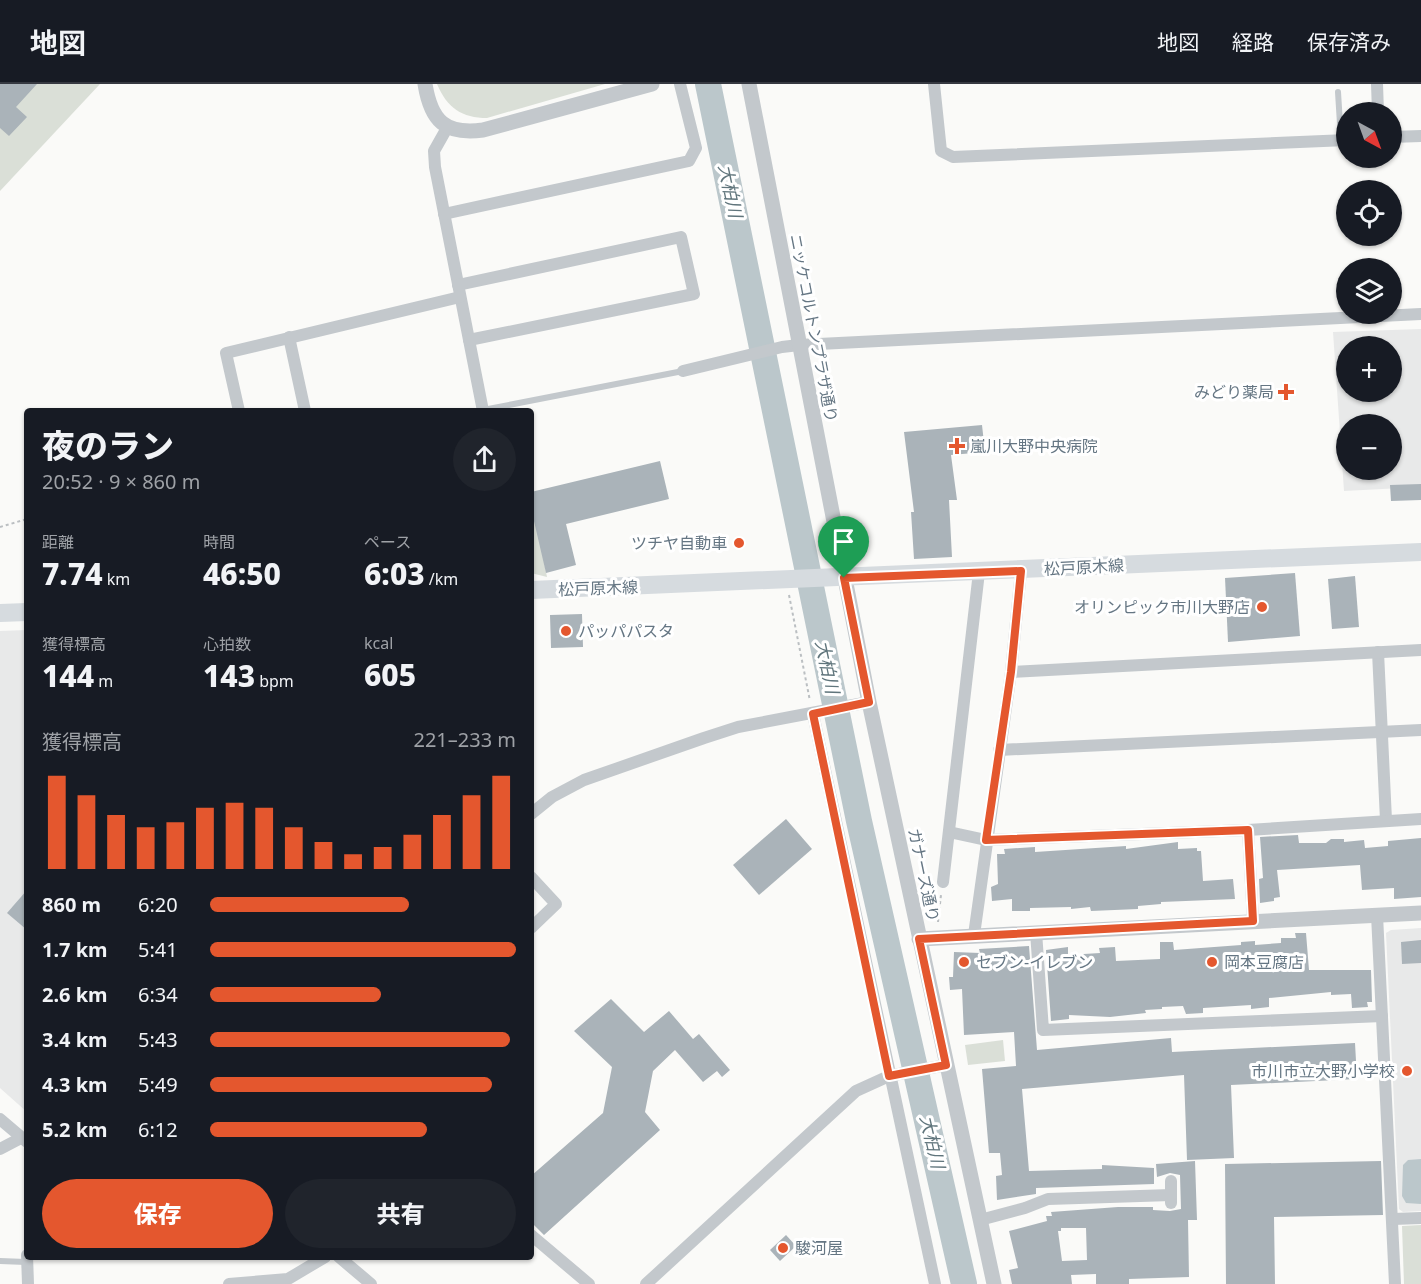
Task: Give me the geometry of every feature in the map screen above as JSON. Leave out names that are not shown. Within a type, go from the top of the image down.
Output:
[{"type":"main road","name":"松戸原木線","points":[[534,587],[1021,571],[1421,552]]},
{"type":"main road","points":[[1,612],[24,612]]},
{"type":"street","points":[[425,84],[428,98],[438,118],[447,128],[462,132],[483,130],[652,84]]},
{"type":"street","points":[[444,214],[689,160],[696,148],[680,84]]},
{"type":"street","name":"ニッケコルトンプラザ通り","points":[[748,84],[800,345],[837,578]]},
{"type":"street","points":[[934,84],[941,151],[954,157],[1336,140]]},
{"type":"street","points":[[1377,84],[1378,102]]},
{"type":"street","points":[[447,128],[434,151],[444,214],[482,408]]},
{"type":"street","points":[[1402,137],[1421,136]]},
{"type":"street","points":[[238,408],[226,353],[459,291],[681,237],[694,294],[469,340]]},
{"type":"street","points":[[683,371],[782,347],[800,345],[1421,314]]},
{"type":"street","points":[[289,337],[304,408]]},
{"type":"street","points":[[974,935],[1011,672],[1021,571]]},
{"type":"street","points":[[943,882],[979,572]]},
{"type":"street","name":"ガナーズ通り","points":[[837,578],[869,702],[994,1284]]},
{"type":"street","points":[[1011,672],[1421,650]]},
{"type":"street","points":[[1378,652],[1386,820]]},
{"type":"street","points":[[534,812],[552,797],[625,764],[738,727],[869,702]]},
{"type":"street","points":[[813,714],[934,1284]]},
{"type":"street","points":[[999,750],[1421,730]]},
{"type":"street","points":[[949,832],[986,840],[1248,830],[1421,819]]},
{"type":"street","points":[[1248,830],[1253,921]]},
{"type":"street","points":[[534,880],[556,904],[534,925]]},
{"type":"street","points":[[919,939],[1421,913]]},
{"type":"street","points":[[1377,915],[1395,1284]]},
{"type":"street","points":[[1036,932],[1043,1030],[1382,1016]]},
{"type":"street","points":[[646,1284],[856,1091],[889,1076],[946,1065]]},
{"type":"street","points":[[0,1119],[24,1140],[0,1149]]},
{"type":"street","points":[[980,1220],[1025,1208],[1048,1199],[1171,1199],[1171,1181]]},
{"type":"street","points":[[1393,1219],[1421,1218]]},
{"type":"street","points":[[534,1238],[588,1284]]},
{"type":"street","points":[[27,1260],[28,1284]]},
{"type":"street","points":[[229,1284],[288,1279],[320,1260]]},
{"type":"street","points":[[343,1260],[371,1284]]},
{"type":"lane","points":[[1338,92],[1339,102]]},
{"type":"lane","points":[[498,408],[683,371]]},
{"type":"lane","points":[[0,1261],[24,1259]]},
{"type":"path","points":[[0,527],[24,520]]},
{"type":"path","points":[[789,580],[813,714]]},
{"type":"path","points":[[936,937],[943,882]]},
{"type":"shaded area","points":[[0,84],[100,84],[0,191]]},
{"type":"shaded area","points":[[437,84],[605,84],[487,118],[478,118],[456,110]]},
{"type":"shaded area","points":[[1421,329],[1421,487],[1344,491],[1343,480],[1402,480],[1402,414],[1339,414],[1338,402],[1402,402],[1402,336],[1336,336],[1336,375],[1333,332]]},
{"type":"shaded area","points":[[534,512],[547,577],[534,574]]},
{"type":"shaded area","points":[[24,630],[24,1109],[0,1088],[0,631]]},
{"type":"shaded area","name":"市川市立大野小学校","points":[[1421,928],[1421,1211],[1403,1212],[1399,1209],[1386,933],[1391,930]]},
{"type":"shaded area","points":[[1003,1040],[1005,1061],[968,1065],[965,1045]]},
{"type":"shaded area","points":[[1421,1159],[1421,1204],[1406,1203],[1402,1196],[1403,1165],[1408,1160]]},
{"type":"shaded area","points":[[1421,1225],[1421,1284],[1404,1284],[1402,1226]]},
{"type":"building","points":[[0,84],[37,84],[16,107],[27,117],[9,136],[0,128]]},
{"type":"building","points":[[982,425],[985,452],[951,455],[957,500],[949,500],[952,557],[914,559],[911,512],[914,512],[904,432]]},
{"type":"building","points":[[660,461],[669,499],[566,524],[576,565],[546,573],[534,521],[534,491]]},
{"type":"building","points":[[1421,484],[1421,500],[1391,501],[1390,485]]},
{"type":"building","name":"オリンピック市川大野店","points":[[1295,573],[1300,636],[1228,642],[1225,578]]},
{"type":"building","points":[[1355,576],[1359,627],[1332,629],[1328,579]]},
{"type":"building","points":[[582,614],[583,647],[551,648],[550,615]]},
{"type":"building","points":[[786,819],[812,849],[759,895],[733,865]]},
{"type":"building","points":[[1298,835],[1299,843],[1326,843],[1331,839],[1344,839],[1344,842],[1364,840],[1365,848],[1388,846],[1388,841],[1421,838],[1421,897],[1394,899],[1394,888],[1362,890],[1360,865],[1277,870],[1280,897],[1274,898],[1274,901],[1260,903],[1259,879],[1263,878],[1260,837]]},
{"type":"building","points":[[1178,842],[1178,849],[1197,848],[1197,851],[1201,851],[1203,881],[1233,879],[1235,899],[1161,902],[1161,904],[1138,906],[1138,909],[1091,911],[1090,907],[1071,909],[1071,907],[1012,911],[1012,899],[992,901],[991,887],[998,884],[997,854],[1005,854],[1004,849],[1035,847],[1035,852],[1126,846],[1126,849]]},
{"type":"building","points":[[24,893],[24,927],[7,913]]},
{"type":"building","points":[[1295,933],[1306,933],[1309,970],[1371,970],[1372,1002],[1367,1002],[1368,1007],[1352,1008],[1351,994],[1331,995],[1331,992],[1269,998],[1269,1007],[1251,1009],[1251,1005],[1203,1008],[1203,1013],[1186,1014],[1183,1006],[1162,1007],[1162,1009],[1145,1010],[1146,1013],[1110,1017],[1069,1015],[1069,1019],[1051,1021],[1046,950],[1068,947],[1068,955],[1100,953],[1099,948],[1115,947],[1116,961],[1160,959],[1160,942],[1173,942],[1174,950],[1241,945],[1241,942],[1255,941],[1255,945],[1281,943],[1281,938],[1296,938]]},
{"type":"building","points":[[1421,940],[1421,963],[1402,964],[1401,942]]},
{"type":"building","points":[[1029,946],[1037,1050],[1171,1038],[1172,1052],[1355,1043],[1357,1079],[1231,1085],[1234,1158],[1187,1160],[1184,1075],[1022,1089],[1029,1171],[1102,1169],[1102,1165],[1154,1168],[1154,1184],[1036,1188],[1036,1194],[997,1200],[996,1176],[1002,1175],[1000,1153],[989,1153],[982,1069],[1016,1066],[1014,1032],[964,1035],[962,989],[950,990],[949,977],[953,977],[954,952],[980,953],[979,949]]},
{"type":"building","points":[[611,999],[644,1032],[669,1011],[693,1039],[699,1034],[730,1070],[722,1077],[717,1071],[703,1082],[675,1050],[653,1071],[645,1112],[660,1130],[544,1235],[534,1225],[534,1173],[603,1113],[612,1067],[574,1031]]},
{"type":"building","points":[[1195,1161],[1197,1220],[1188,1220],[1189,1277],[1129,1279],[1129,1284],[1096,1284],[1096,1274],[1071,1275],[1072,1284],[1012,1284],[1009,1270],[1018,1268],[1009,1231],[1047,1221],[1046,1216],[1052,1216],[1051,1212],[1118,1207],[1153,1207],[1153,1210],[1170,1211],[1181,1209],[1180,1175],[1170,1173],[1157,1177],[1156,1164]],"holes":[[[1061,1228],[1086,1228],[1087,1260],[1062,1261],[1058,1231],[1061,1231]]]},
{"type":"building","points":[[1381,1161],[1383,1215],[1274,1217],[1275,1284],[1226,1284],[1225,1164]]},
{"type":"building","name":"駿河屋","points":[[786,1235],[796,1246],[780,1261],[770,1250]]},
{"type":"waterway","name":"大柏川","points":[[708,84],[859,821],[964,1284]]},
{"type":"waterway","name":"大柏川","points":[[708,85],[714,84]]},
{"type":"place","name":"みどり薬局","points":[[1286,392]]},
{"type":"place","name":"嵐川大野中央病院","points":[[957,446]]},
{"type":"place","name":"ツチヤ自動車","points":[[739,543]]},
{"type":"place","name":"オリンピック市川大野店","points":[[1262,607]]},
{"type":"place","name":"パッパパスタ","points":[[566,631]]},
{"type":"place","name":"セブン-イレブン","points":[[964,962]]},
{"type":"place","name":"岡本豆腐店","points":[[1212,962]]},
{"type":"place","name":"市川市立大野小学校","points":[[1407,1071]]},
{"type":"place","name":"駿河屋","points":[[783,1248]]},
{"type":"route","points":[[1021,571],[1011,672],[986,840],[1248,830],[1253,921],[919,939],[946,1065],[889,1076],[813,714],[869,702],[844,578],[1021,571]]}]
